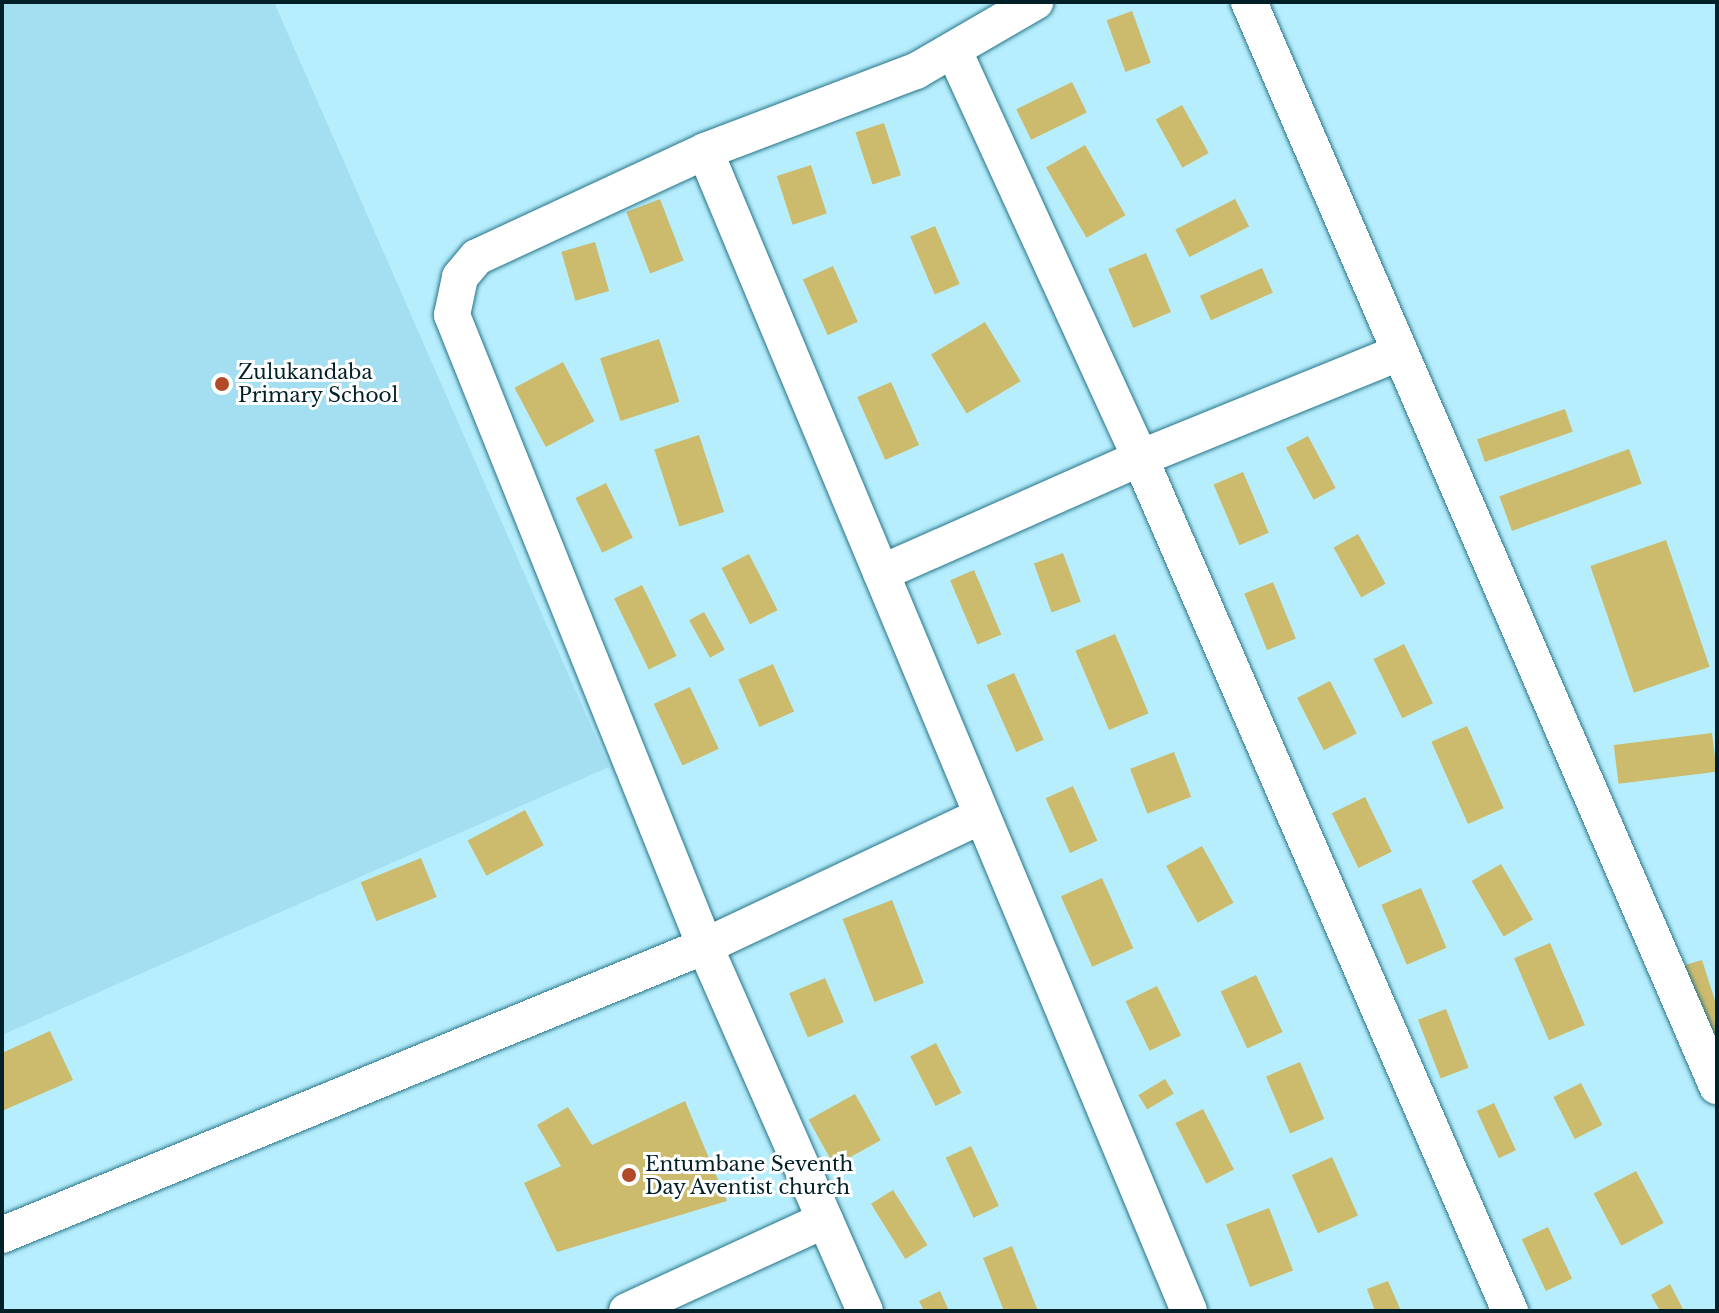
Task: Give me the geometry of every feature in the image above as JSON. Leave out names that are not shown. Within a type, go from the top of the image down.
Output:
[{"type":"street","points":[[865,1311],[705,946],[452,315],[460,277],[477,257],[705,151],[916,71],[1035,2]]},
{"type":"street","points":[[1249,2],[1717,1086]]},
{"type":"street","points":[[954,51],[1140,458],[1510,1311]]},
{"type":"street","points":[[705,151],[979,817],[1189,1311]]},
{"type":"street","points":[[881,573],[1140,458],[1399,353]]},
{"type":"street","points":[[2,1235],[705,946],[979,817]]},
{"type":"street","points":[[627,1311],[825,1220]]},
{"type":"shaded area","name":"Zulukandaba Primary School","points":[[2,2],[274,2],[609,767],[2,1035]]},
{"type":"building","points":[[1132,11],[1151,63],[1125,72],[1107,20]]},
{"type":"building","points":[[1072,82],[1087,113],[1031,140],[1016,109]]},
{"type":"building","points":[[1182,105],[1209,153],[1182,168],[1156,120]]},
{"type":"building","points":[[884,123],[901,175],[872,185],[855,132]]},
{"type":"building","points":[[1085,145],[1126,215],[1087,238],[1046,168]]},
{"type":"building","points":[[811,165],[827,214],[793,225],[777,176]]},
{"type":"building","points":[[660,199],[684,261],[650,274],[626,212]]},
{"type":"building","points":[[1235,199],[1249,227],[1189,257],[1175,229]]},
{"type":"building","points":[[935,226],[960,284],[935,295],[910,237]]},
{"type":"building","points":[[595,242],[609,291],[575,301],[561,252]]},
{"type":"building","points":[[1146,253],[1171,312],[1133,328],[1108,269]]},
{"type":"building","points":[[833,266],[858,322],[828,335],[803,279]]},
{"type":"building","points":[[1262,268],[1273,293],[1211,320],[1200,296]]},
{"type":"building","points":[[985,322],[1021,381],[967,414],[931,354]]},
{"type":"building","points":[[659,339],[679,402],[620,421],[600,358]]},
{"type":"building","points":[[563,362],[594,421],[546,447],[514,388]]},
{"type":"building","points":[[891,382],[919,445],[885,460],[857,397]]},
{"type":"building","points":[[1565,409],[1573,432],[1485,462],[1477,439]]},
{"type":"building","points":[[699,435],[724,512],[679,527],[654,450]]},
{"type":"building","points":[[1308,436],[1336,488],[1314,500],[1286,448]]},
{"type":"building","points":[[1629,449],[1642,484],[1512,531],[1499,496]]},
{"type":"building","points":[[1243,472],[1269,533],[1239,545],[1214,485]]},
{"type":"building","points":[[606,483],[633,538],[602,553],[575,498]]},
{"type":"building","points":[[1358,534],[1386,584],[1361,597],[1334,548]]},
{"type":"building","points":[[1666,540],[1710,667],[1634,693],[1590,566]]},
{"type":"building","points":[[1063,553],[1081,602],[1052,612],[1034,564]]},
{"type":"building","points":[[749,554],[778,610],[750,624],[721,568]]},
{"type":"building","points":[[974,570],[1001,634],[977,645],[950,580]]},
{"type":"building","points":[[1273,582],[1296,639],[1267,650],[1244,594]]},
{"type":"building","points":[[642,585],[677,656],[649,670],[614,599]]},
{"type":"building","points":[[704,612],[725,650],[710,658],[689,620]]},
{"type":"building","points":[[1115,634],[1149,713],[1109,730],[1075,651]]},
{"type":"building","points":[[1404,644],[1433,703],[1402,718],[1373,659]]},
{"type":"building","points":[[773,664],[794,712],[759,727],[738,679]]},
{"type":"building","points":[[1014,673],[1044,740],[1016,752],[987,685]]},
{"type":"building","points":[[1330,681],[1357,734],[1324,750],[1297,698]]},
{"type":"building","points":[[690,687],[719,749],[682,766],[654,704]]},
{"type":"building","points":[[1467,726],[1504,808],[1468,824],[1431,742]]},
{"type":"building","points":[[1712,733],[1717,772],[1618,784],[1614,745]]},
{"type":"building","points":[[1174,752],[1191,797],[1147,814],[1130,769]]},
{"type":"building","points":[[1073,786],[1097,841],[1070,853],[1046,798]]},
{"type":"building","points":[[1365,797],[1392,852],[1358,868],[1332,813]]},
{"type":"building","points":[[525,810],[544,845],[486,876],[468,841]]},
{"type":"building","points":[[1202,846],[1234,903],[1198,923],[1166,866]]},
{"type":"building","points":[[421,858],[437,897],[376,921],[361,882]]},
{"type":"building","points":[[1501,864],[1533,919],[1504,936],[1472,881]]},
{"type":"building","points":[[1102,878],[1133,948],[1092,967],[1061,896]]},
{"type":"building","points":[[1421,888],[1446,948],[1407,965],[1381,905]]},
{"type":"building","points":[[892,900],[924,983],[874,1002],[843,919]]},
{"type":"building","points":[[1550,943],[1585,1025],[1549,1040],[1514,958]]},
{"type":"building","points":[[1702,960],[1717,1007],[1717,1040],[1709,1043],[1685,965]]},
{"type":"building","points":[[1256,975],[1283,1032],[1247,1049],[1221,991]]},
{"type":"building","points":[[825,978],[844,1022],[808,1037],[789,993]]},
{"type":"building","points":[[1157,986],[1181,1035],[1150,1051],[1126,1001]]},
{"type":"building","points":[[1446,1009],[1469,1068],[1441,1079],[1418,1020]]},
{"type":"building","points":[[50,1031],[73,1080],[2,1111],[2,1053]]},
{"type":"building","points":[[936,1043],[961,1093],[936,1106],[910,1056]]},
{"type":"building","points":[[1300,1062],[1324,1119],[1290,1134],[1266,1076]]},
{"type":"building","points":[[1165,1079],[1174,1094],[1147,1110],[1138,1095]]},
{"type":"building","points":[[1581,1083],[1602,1125],[1575,1139],[1553,1097]]},
{"type":"building","points":[[855,1094],[881,1140],[834,1166],[809,1120]]},
{"type":"building","name":"Entumbane Seventh Day Aventist church","points":[[685,1101],[727,1201],[557,1252],[524,1183],[561,1166],[537,1125],[568,1107],[592,1145]]},
{"type":"building","points":[[1494,1103],[1516,1150],[1499,1158],[1477,1111]]},
{"type":"building","points":[[1203,1109],[1234,1170],[1206,1184],[1175,1123]]},
{"type":"building","points":[[971,1146],[999,1206],[974,1218],[946,1158]]},
{"type":"building","points":[[1332,1157],[1358,1215],[1318,1233],[1292,1175]]},
{"type":"building","points":[[1636,1171],[1664,1223],[1621,1246],[1594,1194]]},
{"type":"building","points":[[893,1190],[927,1245],[905,1259],[871,1204]]},
{"type":"building","points":[[1269,1208],[1293,1271],[1250,1287],[1226,1224]]},
{"type":"building","points":[[1548,1227],[1572,1279],[1546,1291],[1522,1239]]},
{"type":"building","points":[[1012,1246],[1038,1311],[1004,1311],[983,1258]]},
{"type":"building","points":[[1388,1281],[1401,1311],[1375,1311],[1367,1289]]},
{"type":"building","points":[[1670,1284],[1684,1311],[1660,1311],[1651,1295]]},
{"type":"building","points":[[940,1291],[949,1311],[924,1311],[919,1301]]},
{"type":"place","name":"Zulukandaba Primary School","points":[[222,384]]},
{"type":"place","name":"Entumbane Seventh Day Aventist church","points":[[629,1175]]}]
